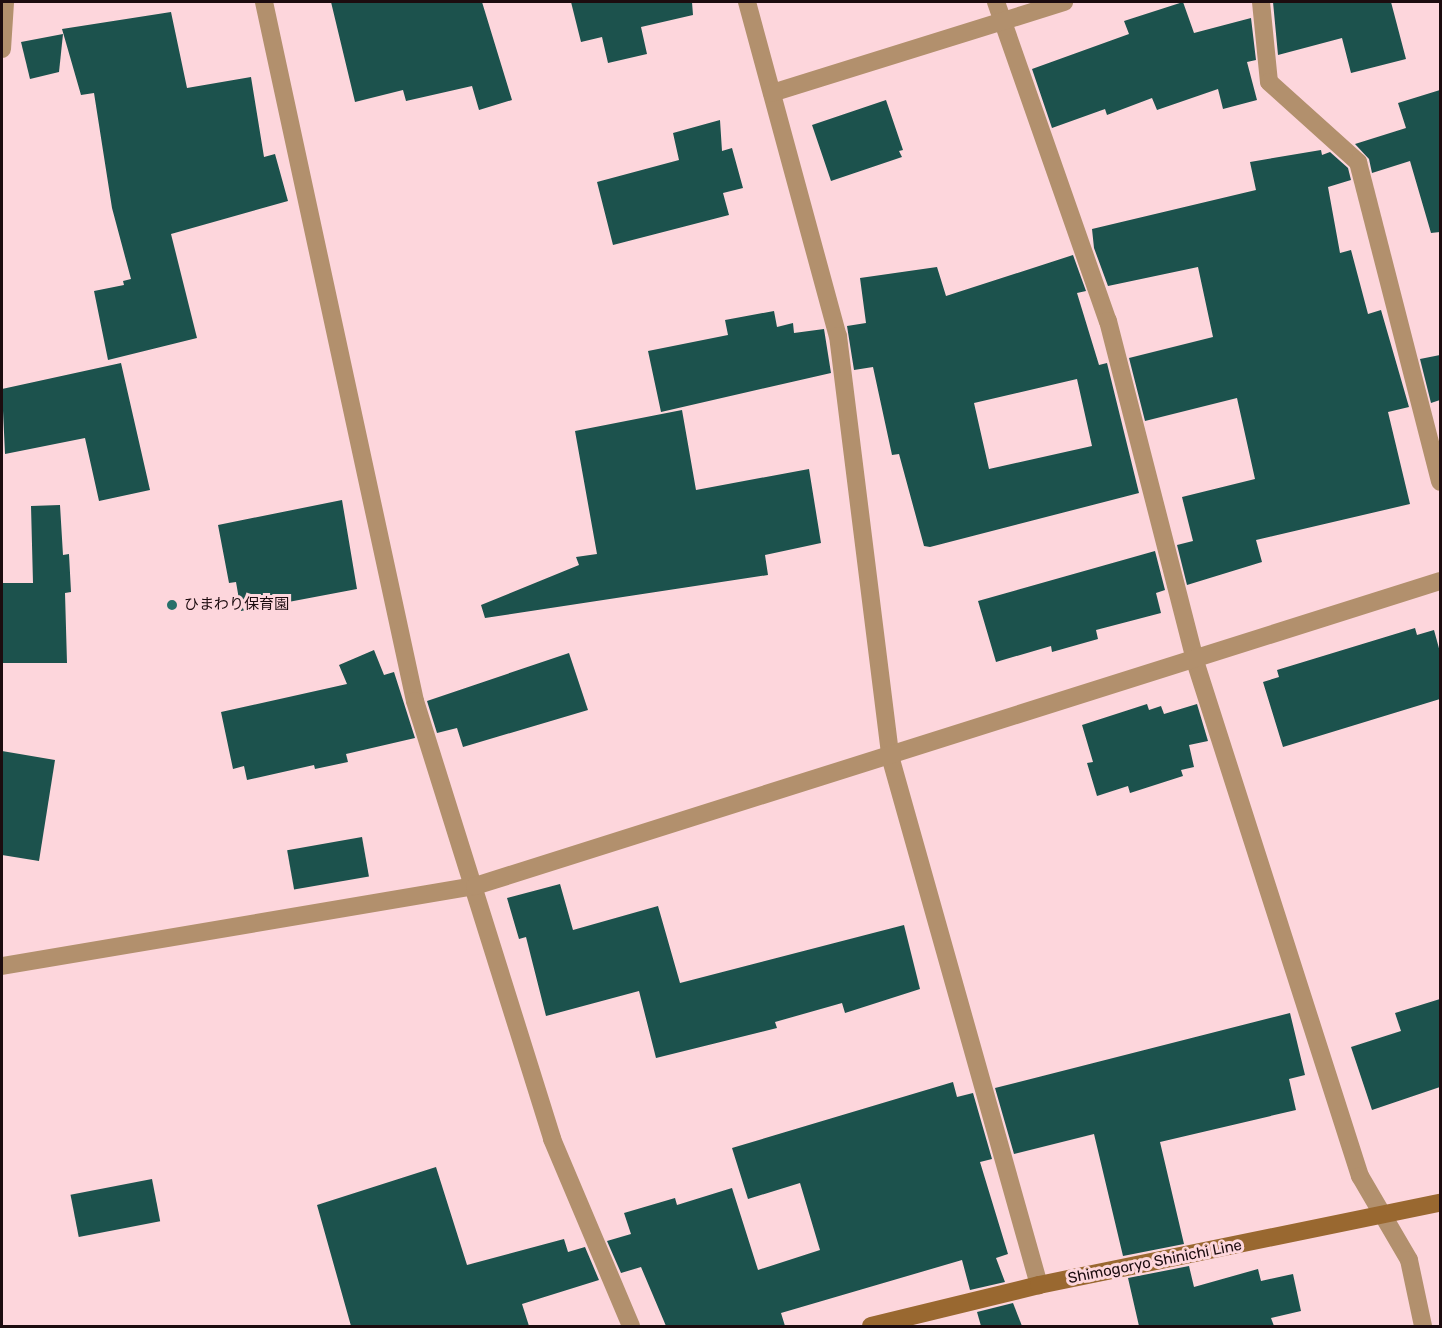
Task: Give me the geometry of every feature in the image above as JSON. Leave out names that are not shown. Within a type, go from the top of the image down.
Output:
[{"type":"main road","name":"Shimogoryo Shinichi Line","points":[[871,1326],[1039,1285],[1384,1217],[1440,1203]]},
{"type":"street","points":[[264,2],[415,701],[475,886],[552,1139],[631,1326]]},
{"type":"street","points":[[747,2],[838,336],[890,756],[1039,1285]]},
{"type":"street","points":[[996,2],[1108,321],[1195,661],[1360,1176],[1409,1260],[1423,1326]]},
{"type":"street","points":[[772,93],[1003,23],[1064,2]]},
{"type":"street","points":[[1261,2],[1269,82],[1358,162],[1440,482]]},
{"type":"street","points":[[2,50],[8,3]]},
{"type":"street","points":[[2,966],[475,886],[1195,661],[1440,581]]},
{"type":"building","points":[[331,2],[482,2],[512,100],[479,110],[472,86],[406,101],[403,90],[355,102]]},
{"type":"building","points":[[571,2],[692,2],[693,15],[641,27],[647,54],[608,63],[602,37],[581,42]]},
{"type":"building","points":[[1183,2],[1194,33],[1251,18],[1256,60],[1247,62],[1257,100],[1223,109],[1218,89],[1157,110],[1152,98],[1107,115],[1105,109],[1052,128],[1032,69],[1129,34],[1124,21]]},
{"type":"building","points":[[1273,2],[1391,2],[1406,59],[1351,73],[1342,38],[1278,55]]},
{"type":"building","points":[[171,12],[187,88],[251,77],[264,157],[275,154],[288,201],[171,234],[197,338],[108,360],[94,291],[124,285],[123,281],[131,279],[112,208],[94,93],[81,95],[62,29]]},
{"type":"building","points":[[63,34],[59,72],[30,79],[21,42]]},
{"type":"building","points":[[1440,90],[1440,232],[1431,233],[1410,161],[1372,173],[1369,159],[1355,144],[1406,128],[1398,103]]},
{"type":"building","points":[[886,100],[903,150],[899,151],[902,157],[831,181],[812,125]]},
{"type":"building","points":[[720,120],[722,151],[732,148],[743,188],[723,193],[729,215],[613,245],[597,182],[679,160],[673,133]]},
{"type":"building","points":[[1321,150],[1322,155],[1330,152],[1348,168],[1351,180],[1328,187],[1340,253],[1351,250],[1368,314],[1381,310],[1409,407],[1388,412],[1410,504],[1256,540],[1262,562],[1187,585],[1177,545],[1193,541],[1182,497],[1255,479],[1237,398],[1145,421],[1129,358],[1213,337],[1198,267],[1108,286],[1094,248],[1092,229],[1256,190],[1250,162]]},
{"type":"building","points":[[1073,255],[1086,291],[1077,293],[1099,365],[1107,363],[1139,493],[930,547],[924,546],[899,454],[892,455],[873,367],[854,370],[847,326],[866,323],[860,278],[937,267],[946,296]],"holes":[[[1077,379],[1092,446],[989,469],[974,403]]]},
{"type":"building","points":[[774,311],[777,327],[793,323],[794,333],[824,329],[831,373],[661,412],[648,351],[728,335],[725,320]]},
{"type":"building","points":[[1440,355],[1440,400],[1431,403],[1420,359]]},
{"type":"building","points":[[121,363],[150,490],[99,501],[85,438],[5,454],[2,389]]},
{"type":"building","points":[[682,410],[696,490],[809,469],[821,543],[765,555],[768,575],[485,618],[481,605],[579,565],[576,557],[597,554],[575,431]]},
{"type":"building","points":[[342,500],[357,589],[241,611],[236,582],[229,583],[218,525]]},
{"type":"building","points":[[60,505],[63,555],[69,554],[71,592],[65,593],[67,663],[2,663],[2,583],[33,583],[31,506]]},
{"type":"building","points":[[1155,551],[1165,590],[1156,593],[1161,613],[1096,630],[1098,639],[1052,652],[1051,646],[996,662],[978,601]]},
{"type":"building","points":[[1415,628],[1417,635],[1434,630],[1440,652],[1440,699],[1283,747],[1263,682],[1279,677],[1277,670]]},
{"type":"building","points":[[374,650],[384,675],[394,672],[415,738],[346,754],[348,762],[315,769],[314,765],[247,780],[244,766],[233,769],[221,712],[347,684],[339,665]]},
{"type":"building","points":[[569,653],[588,710],[463,747],[457,728],[437,733],[427,701]]},
{"type":"building","points":[[1147,704],[1149,710],[1161,706],[1164,714],[1197,704],[1208,741],[1189,745],[1194,767],[1181,770],[1183,776],[1130,793],[1128,786],[1097,796],[1087,763],[1093,762],[1082,725]]},
{"type":"building","points":[[2,751],[55,760],[39,861],[2,855]]},
{"type":"building","points":[[362,837],[369,876],[294,890],[287,850]]},
{"type":"building","points":[[560,884],[573,930],[658,906],[680,983],[904,925],[920,989],[845,1013],[842,1003],[775,1022],[777,1028],[656,1058],[639,991],[546,1016],[526,937],[519,939],[507,898]]},
{"type":"building","points":[[1440,999],[1440,1087],[1372,1110],[1351,1047],[1401,1031],[1395,1013]]},
{"type":"building","points":[[1290,1013],[1305,1075],[1289,1079],[1296,1110],[1160,1142],[1184,1244],[1123,1256],[1094,1134],[1014,1154],[995,1088]]},
{"type":"building","points":[[953,1082],[957,1097],[973,1093],[992,1159],[980,1162],[1008,1254],[996,1258],[1005,1282],[970,1290],[962,1260],[781,1313],[785,1326],[666,1326],[641,1267],[621,1273],[607,1241],[631,1234],[624,1213],[675,1198],[677,1205],[732,1188],[758,1270],[820,1250],[800,1183],[748,1199],[732,1148]]},
{"type":"building","points":[[436,1167],[467,1265],[564,1239],[568,1252],[585,1247],[599,1280],[522,1304],[529,1326],[351,1326],[317,1205]]},
{"type":"building","points":[[152,1179],[160,1221],[79,1237],[71,1195]]},
{"type":"building","points":[[1189,1266],[1194,1287],[1258,1269],[1261,1281],[1293,1274],[1301,1311],[1271,1318],[1274,1326],[1139,1326],[1128,1278]]},
{"type":"building","points":[[1013,1303],[1022,1326],[981,1326],[977,1312]]},
{"type":"place","name":"ひまわり保育園","points":[[172,605]]}]
